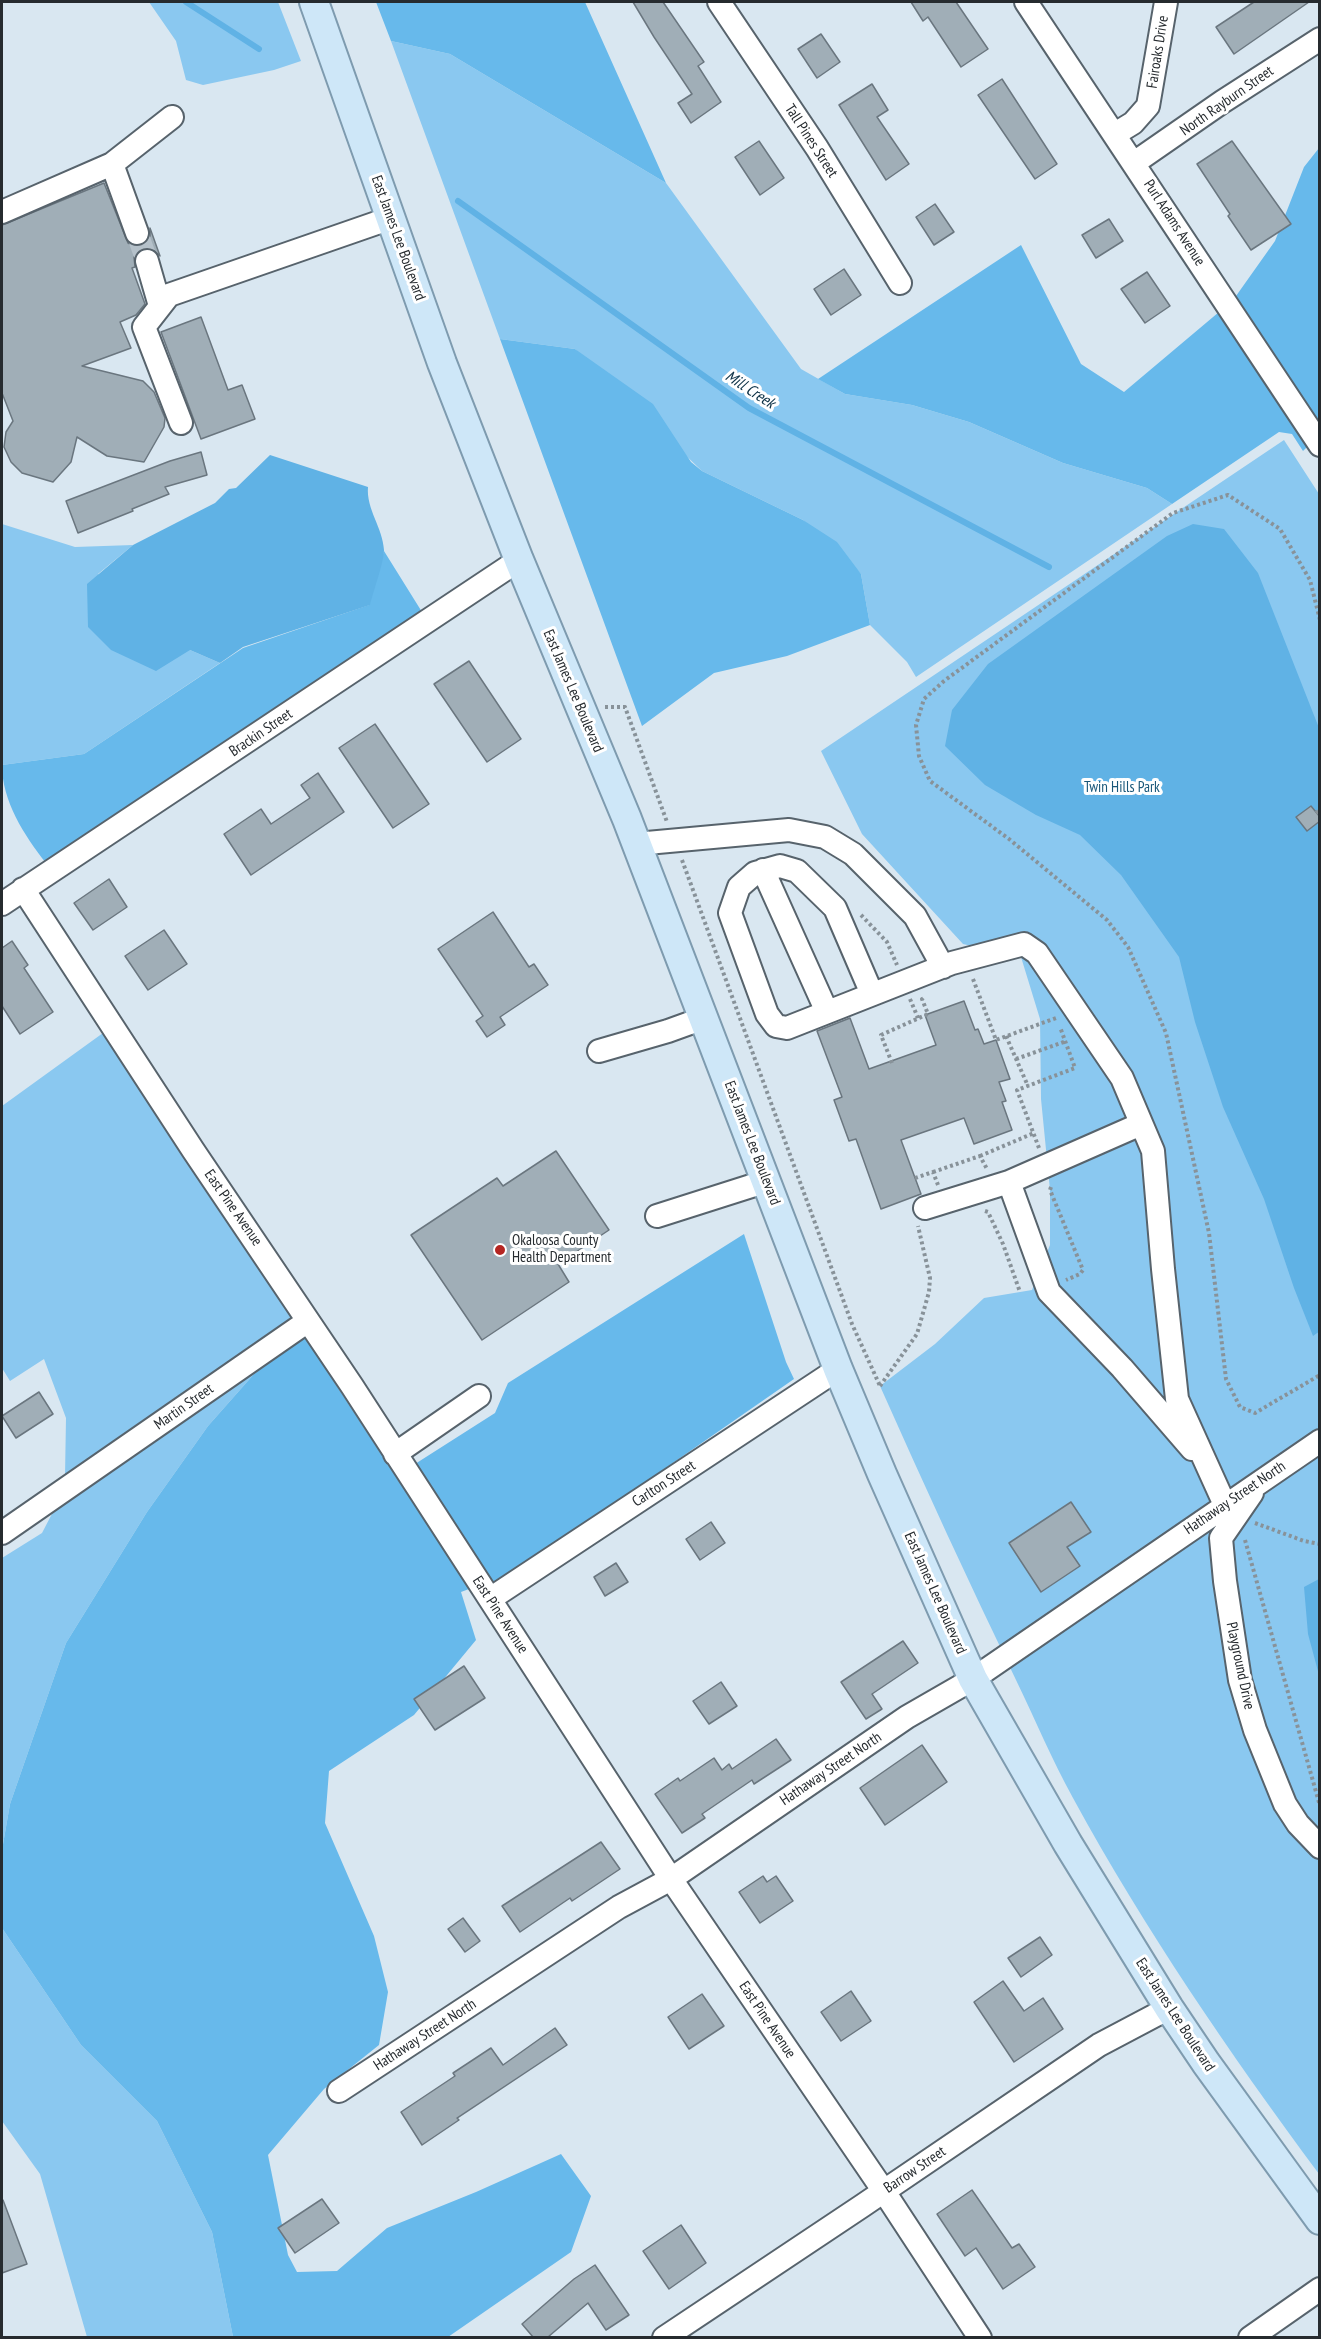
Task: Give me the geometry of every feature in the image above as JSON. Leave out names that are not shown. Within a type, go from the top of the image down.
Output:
[{"type":"main road","name":"East James Lee Boulevard","points":[[314,2],[442,363],[519,560],[636,844],[838,1369],[973,1679],[1068,1844],[1169,2008],[1320,2220]]},
{"type":"street","name":"Tall Pines Street","points":[[719,2],[817,148],[900,283]]},
{"type":"street","name":"Purl Adams Avenue","points":[[1026,2],[1120,131],[1134,163],[1320,445]]},
{"type":"street","name":"Fairoaks Drive","points":[[1120,131],[1143,113],[1150,100],[1166,2]]},
{"type":"street","name":"North Rayburn Street","points":[[1134,163],[1222,102],[1320,39]]},
{"type":"street","points":[[2,212],[112,164],[172,117]]},
{"type":"street","points":[[112,164],[137,233]]},
{"type":"street","points":[[181,423],[144,327],[168,295],[391,218]]},
{"type":"street","points":[[147,261],[160,306]]},
{"type":"street","name":"Brackin Street","points":[[2,904],[519,560]]},
{"type":"street","points":[[636,844],[789,830],[825,837],[853,854],[915,916],[943,967]]},
{"type":"street","points":[[787,868],[802,831]]},
{"type":"street","points":[[872,994],[835,908],[797,870],[780,866],[763,870],[755,873],[739,887],[730,913],[767,1014],[776,1026],[787,1028],[943,967],[1024,944],[1037,953],[1122,1078],[1153,1151],[1162,1269],[1177,1399],[1225,1504]]},
{"type":"street","points":[[763,870],[826,1012]]},
{"type":"street","name":"East Pine Avenue","points":[[23,889],[490,1599],[671,1879],[884,2190],[980,2337]]},
{"type":"street","points":[[599,1051],[704,1018]]},
{"type":"street","points":[[922,1213],[1000,1177],[1142,1124]]},
{"type":"street","points":[[1000,1177],[1048,1292],[1122,1368],[1209,1468]]},
{"type":"street","points":[[657,1216],[767,1181]]},
{"type":"street","name":"Martin Street","points":[[2,1533],[308,1321]]},
{"type":"street","name":"Carlton Street","points":[[490,1599],[838,1369]]},
{"type":"street","points":[[395,1454],[479,1396]]},
{"type":"street","name":"Hathaway Street North","points":[[339,2091],[619,1907],[671,1879],[907,1717],[973,1679],[1320,1441]]},
{"type":"street","name":"Playground Drive","points":[[1261,1480],[1221,1538],[1234,1647],[1240,1680],[1255,1730],[1285,1804],[1298,1824],[1320,1847]]},
{"type":"street","name":"Barrow Street","points":[[664,2337],[1099,2045],[1169,2008]]},
{"type":"street","points":[[1250,2337],[1320,2289]]},
{"type":"path","points":[[1320,620],[1310,580],[1280,529],[1228,495],[1173,513],[982,653],[924,699],[916,725],[919,756],[930,781],[1009,839],[1107,920],[1128,947],[1166,1033],[1209,1233],[1226,1379],[1240,1407],[1255,1413],[1320,1375]]},
{"type":"path","points":[[580,707],[625,707],[641,756],[852,1324],[880,1386],[917,1334],[929,1292],[930,1278],[922,1213]]},
{"type":"path","points":[[858,912],[886,942],[918,1018]]},
{"type":"path","points":[[962,983],[972,979],[996,1040],[1056,1016],[1075,1068],[1017,1090],[1040,1150],[1034,1153]]},
{"type":"path","points":[[892,1063],[881,1035],[928,1014],[922,999],[932,995]]},
{"type":"path","points":[[1006,1036],[1028,1086]]},
{"type":"path","points":[[1016,1059],[1064,1042]]},
{"type":"path","points":[[915,1178],[980,1156],[1035,1133]]},
{"type":"path","points":[[980,1156],[1000,1177]]},
{"type":"path","points":[[933,1172],[941,1191]]},
{"type":"path","points":[[1054,1180],[1050,1190],[1083,1270],[1080,1274],[1065,1281],[1068,1288]]},
{"type":"path","points":[[980,1210],[988,1212],[1020,1292]]},
{"type":"path","points":[[1249,1520],[1304,1541],[1320,1544]]},
{"type":"path","points":[[1244,1538],[1320,1806]]},
{"type":"green space","points":[[149,2],[278,2],[301,61],[274,70],[203,85],[186,80],[176,41]]},
{"type":"green space","points":[[391,41],[450,54],[666,183],[801,369],[845,394],[912,405],[969,422],[1063,463],[1147,488],[1172,504],[916,677],[907,662],[870,625],[861,574],[803,520],[702,471],[575,349],[500,339]]},
{"type":"green space","name":"Twin Hills Park","points":[[1284,440],[1319,494],[1319,2174],[1253,2083],[1159,1943],[1129,1896],[1073,1798],[964,1570],[880,1386],[935,1344],[984,1298],[1032,1290],[1050,1245],[1050,1190],[1041,1099],[1040,1019],[1021,957],[963,944],[862,834],[821,751]]},
{"type":"green space","points":[[2,524],[75,547],[133,545],[98,574],[190,650],[220,663],[84,754],[2,765]]},
{"type":"green space","points":[[103,1033],[293,1319],[65,1476],[66,1418],[44,1359],[10,1381],[2,1368],[2,1106]]},
{"type":"green space","points":[[305,1337],[254,1374],[208,1426],[147,1512],[66,1643],[10,1804],[2,1850],[2,1558],[42,1533],[55,1508]]},
{"type":"green space","points":[[2,1928],[81,2045],[157,2121],[212,2232],[233,2337],[87,2337],[40,2174],[2,2121]]},
{"type":"shaded area","points":[[376,2],[585,2],[666,183],[450,54],[391,41]]},
{"type":"shaded area","points":[[1319,148],[1319,424],[1236,296],[1275,241],[1304,167]]},
{"type":"shaded area","points":[[1021,245],[1081,364],[1124,392],[1219,312],[1307,447],[1303,451],[1292,434],[1279,432],[1172,504],[1147,488],[1063,463],[969,422],[912,405],[845,394],[818,379]]},
{"type":"shaded area","points":[[500,339],[575,349],[653,404],[691,462],[702,471],[803,520],[837,542],[861,574],[870,625],[787,656],[714,673],[642,726]]},
{"type":"shaded area","points":[[270,455],[368,487],[370,503],[384,550],[370,605],[243,647],[220,663],[190,650],[156,671],[111,650],[88,627],[87,584],[133,545],[215,503],[229,489],[236,488]]},
{"type":"shaded area","points":[[1193,524],[1224,529],[1258,573],[1319,728],[1320,1331],[1313,1336],[1264,1199],[1223,1107],[1195,1022],[1179,957],[1121,875],[1080,835],[1036,815],[985,785],[945,746],[952,710],[988,664],[1167,536]]},
{"type":"shaded area","points":[[384,551],[422,612],[46,863],[30,841],[10,804],[2,765],[84,754],[243,648],[369,605]]},
{"type":"shaded area","points":[[744,1234],[786,1362],[794,1379],[644,1483],[643,1486],[502,1579],[493,1582],[415,1464],[495,1413],[508,1383]]},
{"type":"shaded area","points":[[305,1337],[469,1589],[461,1592],[476,1640],[414,1715],[329,1771],[325,1823],[374,1936],[388,1992],[379,2045],[324,2089],[268,2155],[288,2255],[297,2272],[337,2271],[387,2228],[561,2154],[591,2196],[571,2252],[448,2337],[233,2337],[212,2232],[157,2121],[81,2045],[2,1928],[2,1850],[10,1804],[66,1643],[147,1512],[208,1426],[254,1374]]},
{"type":"shaded area","points":[[1319,1579],[1319,1675],[1308,1634],[1304,1587]]},
{"type":"building","points":[[633,2],[663,2],[704,62],[698,66],[721,102],[691,123],[678,103],[692,94]]},
{"type":"building","points":[[911,2],[956,2],[988,49],[961,67],[928,17],[923,21]]},
{"type":"building","points":[[1254,2],[1309,2],[1234,54],[1216,27]]},
{"type":"building","points":[[821,34],[840,62],[817,78],[798,49]]},
{"type":"building","points":[[1002,79],[1057,164],[1035,179],[978,95]]},
{"type":"building","points":[[872,84],[888,110],[877,117],[909,164],[886,180],[839,105]]},
{"type":"building","points":[[759,141],[784,178],[760,195],[735,157]]},
{"type":"building","points":[[1232,141],[1291,224],[1251,250],[1197,164]]},
{"type":"building","points":[[104,183],[128,243],[134,246],[142,245],[150,236],[150,228],[160,256],[151,248],[144,248],[134,257],[135,267],[132,268],[145,304],[136,315],[120,322],[131,348],[82,366],[143,381],[154,392],[165,418],[164,427],[144,462],[107,456],[77,437],[71,462],[53,482],[22,473],[11,462],[4,447],[6,432],[13,421],[2,393],[2,225]]},
{"type":"building","points":[[935,204],[954,232],[934,245],[916,217]]},
{"type":"building","points":[[1109,219],[1123,241],[1096,258],[1082,235]]},
{"type":"building","points":[[844,269],[861,295],[831,315],[814,289]]},
{"type":"building","points":[[1147,272],[1170,306],[1145,323],[1121,289]]},
{"type":"building","points":[[201,317],[228,390],[242,385],[255,419],[201,439],[161,332]]},
{"type":"building","points":[[201,452],[207,475],[165,487],[169,494],[78,533],[66,501],[170,461]]},
{"type":"building","points":[[469,661],[521,739],[487,762],[434,684]]},
{"type":"building","points":[[375,724],[429,804],[393,828],[339,748]]},
{"type":"building","points":[[318,773],[344,812],[251,875],[224,834],[261,809],[271,824],[310,798],[301,785]]},
{"type":"building","points":[[1311,806],[1320,817],[1320,821],[1307,831],[1296,817]]},
{"type":"building","points":[[109,879],[127,907],[93,930],[74,903]]},
{"type":"building","points":[[493,912],[529,967],[534,964],[548,985],[500,1017],[505,1025],[487,1037],[476,1021],[483,1016],[438,949]]},
{"type":"building","points":[[164,930],[187,964],[148,990],[125,956]]},
{"type":"building","points":[[12,941],[28,965],[24,968],[53,1012],[20,1034],[2,1006],[2,948]]},
{"type":"building","points":[[964,1001],[975,1030],[978,1029],[984,1044],[996,1040],[1010,1079],[999,1082],[1006,1101],[1002,1102],[1012,1130],[974,1144],[964,1118],[901,1140],[921,1194],[881,1209],[856,1139],[849,1141],[834,1100],[842,1097],[817,1031],[850,1018],[869,1069],[936,1045],[925,1015]]},
{"type":"building","name":"Okaloosa County Health Department","points":[[556,1151],[609,1230],[558,1264],[569,1282],[482,1340],[411,1235],[497,1178],[503,1186]]},
{"type":"building","points":[[39,1392],[53,1414],[16,1438],[2,1416]]},
{"type":"building","points":[[1071,1502],[1091,1532],[1067,1547],[1080,1566],[1041,1592],[1009,1543]]},
{"type":"building","points":[[711,1522],[725,1543],[700,1560],[686,1539]]},
{"type":"building","points":[[616,1563],[628,1582],[605,1596],[594,1577]]},
{"type":"building","points":[[903,1641],[918,1663],[872,1694],[882,1709],[866,1719],[841,1682]]},
{"type":"building","points":[[464,1666],[485,1698],[435,1730],[414,1699]]},
{"type":"building","points":[[721,1682],[737,1706],[709,1724],[693,1701]]},
{"type":"building","points":[[776,1739],[791,1760],[754,1784],[752,1780],[702,1814],[705,1818],[682,1833],[655,1794],[678,1778],[680,1781],[714,1758],[722,1770],[729,1764],[732,1769]]},
{"type":"building","points":[[922,1745],[947,1782],[885,1825],[860,1788]]},
{"type":"building","points":[[601,1842],[620,1869],[572,1901],[570,1898],[520,1932],[502,1906]]},
{"type":"building","points":[[763,1876],[767,1882],[776,1876],[793,1901],[760,1923],[739,1892]]},
{"type":"building","points":[[463,1918],[480,1941],[465,1952],[448,1929]]},
{"type":"building","points":[[1040,1937],[1052,1955],[1021,1977],[1008,1958]]},
{"type":"building","points":[[1003,1981],[1024,2011],[1043,1998],[1063,2029],[1014,2062],[974,2002]]},
{"type":"building","points":[[851,1991],[871,2021],[841,2041],[821,2012]]},
{"type":"building","points":[[702,1994],[724,2026],[689,2049],[668,2017]]},
{"type":"building","points":[[555,2028],[567,2045],[457,2118],[459,2120],[422,2145],[401,2112],[455,2076],[453,2073],[491,2048],[503,2065]]},
{"type":"building","points":[[972,2190],[1012,2248],[1019,2244],[1035,2267],[1003,2289],[976,2248],[965,2256],[937,2214]]},
{"type":"building","points":[[322,2199],[339,2223],[295,2253],[278,2228]]},
{"type":"building","points":[[2,2200],[27,2264],[2,2273]]},
{"type":"building","points":[[681,2225],[706,2263],[669,2289],[643,2251]]},
{"type":"building","points":[[595,2265],[629,2315],[606,2330],[588,2303],[548,2337],[533,2337],[522,2324],[574,2279]]},
{"type":"waterway","name":"Mill Creek","points":[[186,2],[259,49]]},
{"type":"waterway","name":"Mill Creek","points":[[458,201],[749,408],[1049,567]]},
{"type":"tunnel","points":[[137,233],[147,261]]},
{"type":"place","name":"Okaloosa County Health Department","points":[[500,1250]]}]
